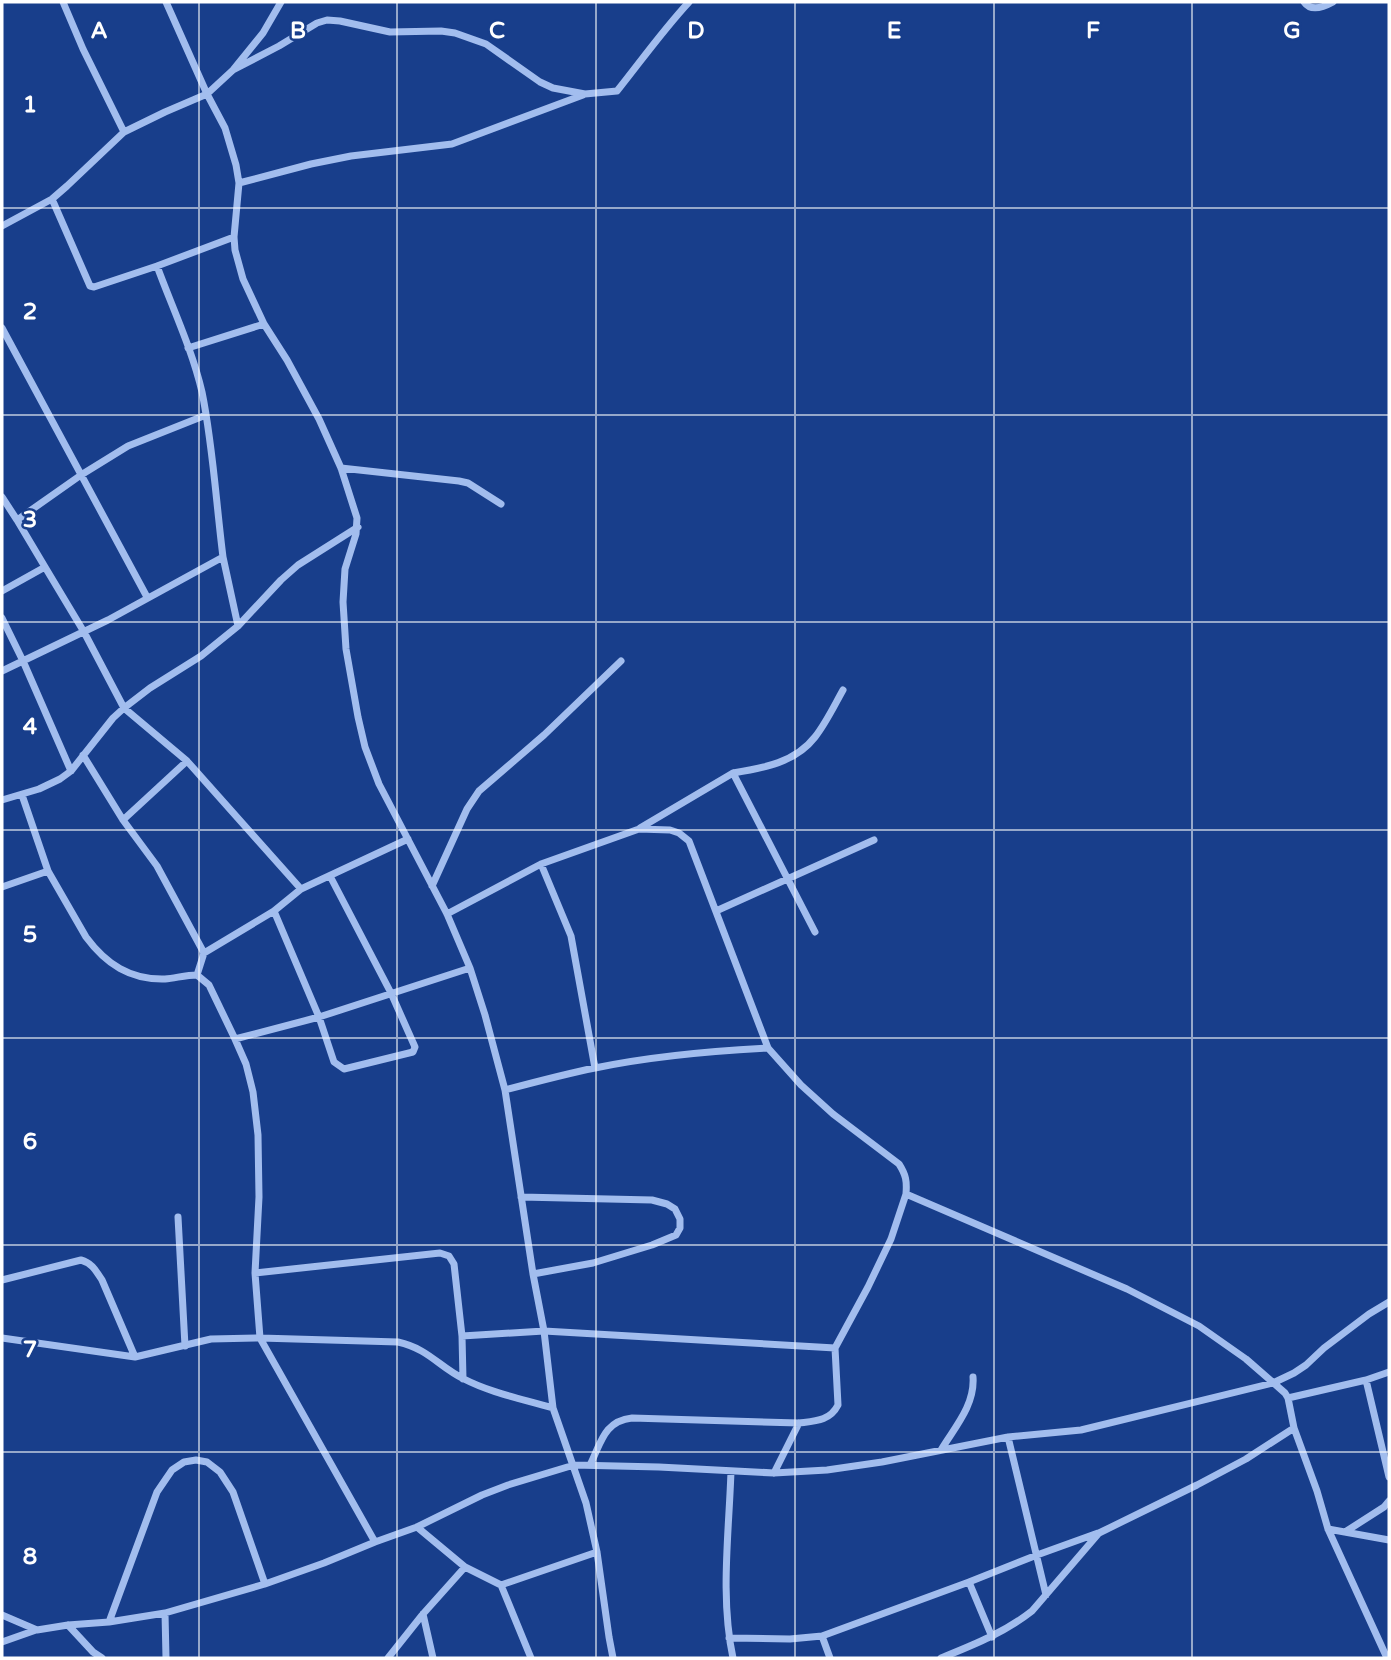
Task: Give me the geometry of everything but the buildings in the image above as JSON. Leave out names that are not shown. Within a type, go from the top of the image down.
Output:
[{"type":"street","points":[[63,2],[124,132]]},
{"type":"street","points":[[166,2],[225,128],[234,157],[239,183],[234,237],[243,279],[264,324],[319,419],[341,468],[357,518],[358,527],[345,569],[343,602],[346,649],[360,727],[379,784],[447,914],[470,968],[485,1015],[505,1090],[544,1331],[553,1408],[586,1503],[597,1552],[613,1658]]},
{"type":"street","points":[[2,226],[52,199],[124,132],[208,94],[233,70],[263,33],[281,2]]},
{"type":"street","points":[[239,183],[351,156],[452,144],[585,94],[617,90],[666,27],[690,2]]},
{"type":"street","points":[[1304,2],[1314,8],[1333,2]]},
{"type":"street","points":[[233,70],[327,20],[390,32],[441,31],[462,35],[486,44],[540,82],[553,88],[585,94]]},
{"type":"street","points":[[52,199],[90,286],[94,287],[234,237]]},
{"type":"street","points":[[157,266],[201,390],[211,443],[223,557],[238,626]]},
{"type":"street","points":[[188,348],[264,324]]},
{"type":"street","points":[[2,328],[147,597]]},
{"type":"street","points":[[17,520],[115,453],[141,439],[206,415]]},
{"type":"street","points":[[341,468],[468,483],[501,504]]},
{"type":"street","points":[[2,497],[84,632],[124,708],[187,761],[301,889]]},
{"type":"street","points":[[2,800],[51,784],[71,771],[124,708],[201,656],[238,626],[298,565],[358,527]]},
{"type":"street","points":[[2,671],[84,632],[223,557]]},
{"type":"street","points":[[2,591],[46,567]]},
{"type":"street","points":[[2,618],[71,771]]},
{"type":"street","points":[[432,886],[467,809],[479,791],[544,735],[621,661]]},
{"type":"street","points":[[447,914],[541,864],[639,828],[733,773],[778,764],[802,751],[815,737],[843,690]]},
{"type":"street","points":[[83,755],[123,820],[157,866],[204,953]]},
{"type":"street","points":[[123,820],[187,761]]},
{"type":"street","points":[[733,773],[815,932]]},
{"type":"street","points":[[22,795],[48,871],[94,947],[116,968],[131,974],[167,979],[197,975],[209,985],[236,1039],[254,1092],[258,1135],[259,1197],[255,1273],[260,1338],[374,1542]]},
{"type":"street","points":[[590,1465],[607,1429],[622,1419],[799,1423],[819,1421],[835,1412],[838,1405],[835,1348],[891,1239],[906,1194],[907,1181],[899,1164],[833,1114],[801,1085],[768,1048],[689,841],[670,830],[639,828]]},
{"type":"street","points":[[197,975],[204,953],[274,911],[301,889],[408,839]]},
{"type":"street","points":[[716,911],[874,840]]},
{"type":"street","points":[[541,864],[571,936],[595,1068]]},
{"type":"street","points":[[2,887],[48,871]]},
{"type":"street","points":[[274,911],[319,1017],[334,1062],[344,1069],[413,1052],[415,1047],[391,993],[330,876]]},
{"type":"street","points":[[236,1039],[319,1017],[470,968]]},
{"type":"street","points":[[505,1090],[595,1068],[704,1052],[768,1048]]},
{"type":"street","points":[[906,1194],[1139,1295],[1199,1326],[1246,1359],[1284,1392],[1328,1529],[1387,1658]]},
{"type":"street","points":[[522,1197],[652,1200],[675,1209],[680,1219],[680,1228],[676,1235],[652,1245],[593,1263],[533,1274]]},
{"type":"street","points":[[178,1217],[185,1346]]},
{"type":"street","points":[[255,1273],[440,1253],[449,1256],[454,1264],[462,1336],[463,1379]]},
{"type":"street","points":[[2,1280],[81,1260],[88,1262],[102,1280],[135,1357]]},
{"type":"street","points":[[2,1642],[37,1630],[165,1614],[265,1584],[417,1527],[482,1495],[574,1465],[774,1473],[841,1468],[1008,1437],[1081,1430],[1273,1382],[1306,1365],[1369,1314],[1389,1303]]},
{"type":"street","points":[[462,1336],[544,1331],[835,1348]]},
{"type":"street","points":[[2,1338],[135,1357],[211,1339],[398,1342],[413,1345],[463,1379],[493,1391],[553,1408]]},
{"type":"street","points":[[1288,1398],[1389,1372]]},
{"type":"street","points":[[941,1450],[971,1402],[973,1377]]},
{"type":"street","points":[[1366,1380],[1389,1477]]},
{"type":"street","points":[[774,1473],[799,1423]]},
{"type":"street","points":[[729,1639],[822,1636],[969,1582],[1099,1533],[1246,1459],[1294,1428]]},
{"type":"street","points":[[1008,1437],[1046,1595]]},
{"type":"street","points":[[110,1622],[157,1492],[172,1471],[184,1462],[207,1462],[220,1472],[233,1492],[265,1584]]},
{"type":"street","points":[[731,1471],[726,1588],[733,1658]]},
{"type":"street","points":[[1345,1532],[1389,1502]]},
{"type":"street","points":[[417,1527],[465,1567],[501,1585],[531,1658]]},
{"type":"street","points":[[1328,1529],[1389,1540]]},
{"type":"street","points":[[941,1658],[992,1637],[1032,1612],[1099,1533]]},
{"type":"street","points":[[501,1585],[597,1552]]},
{"type":"street","points":[[388,1658],[465,1567]]},
{"type":"street","points":[[969,1582],[992,1637]]},
{"type":"street","points":[[165,1614],[166,1658]]},
{"type":"street","points":[[423,1614],[433,1658]]},
{"type":"street","points":[[2,1615],[37,1630]]},
{"type":"street","points":[[68,1625],[93,1653],[102,1658]]},
{"type":"street","points":[[822,1636],[830,1658]]}]
